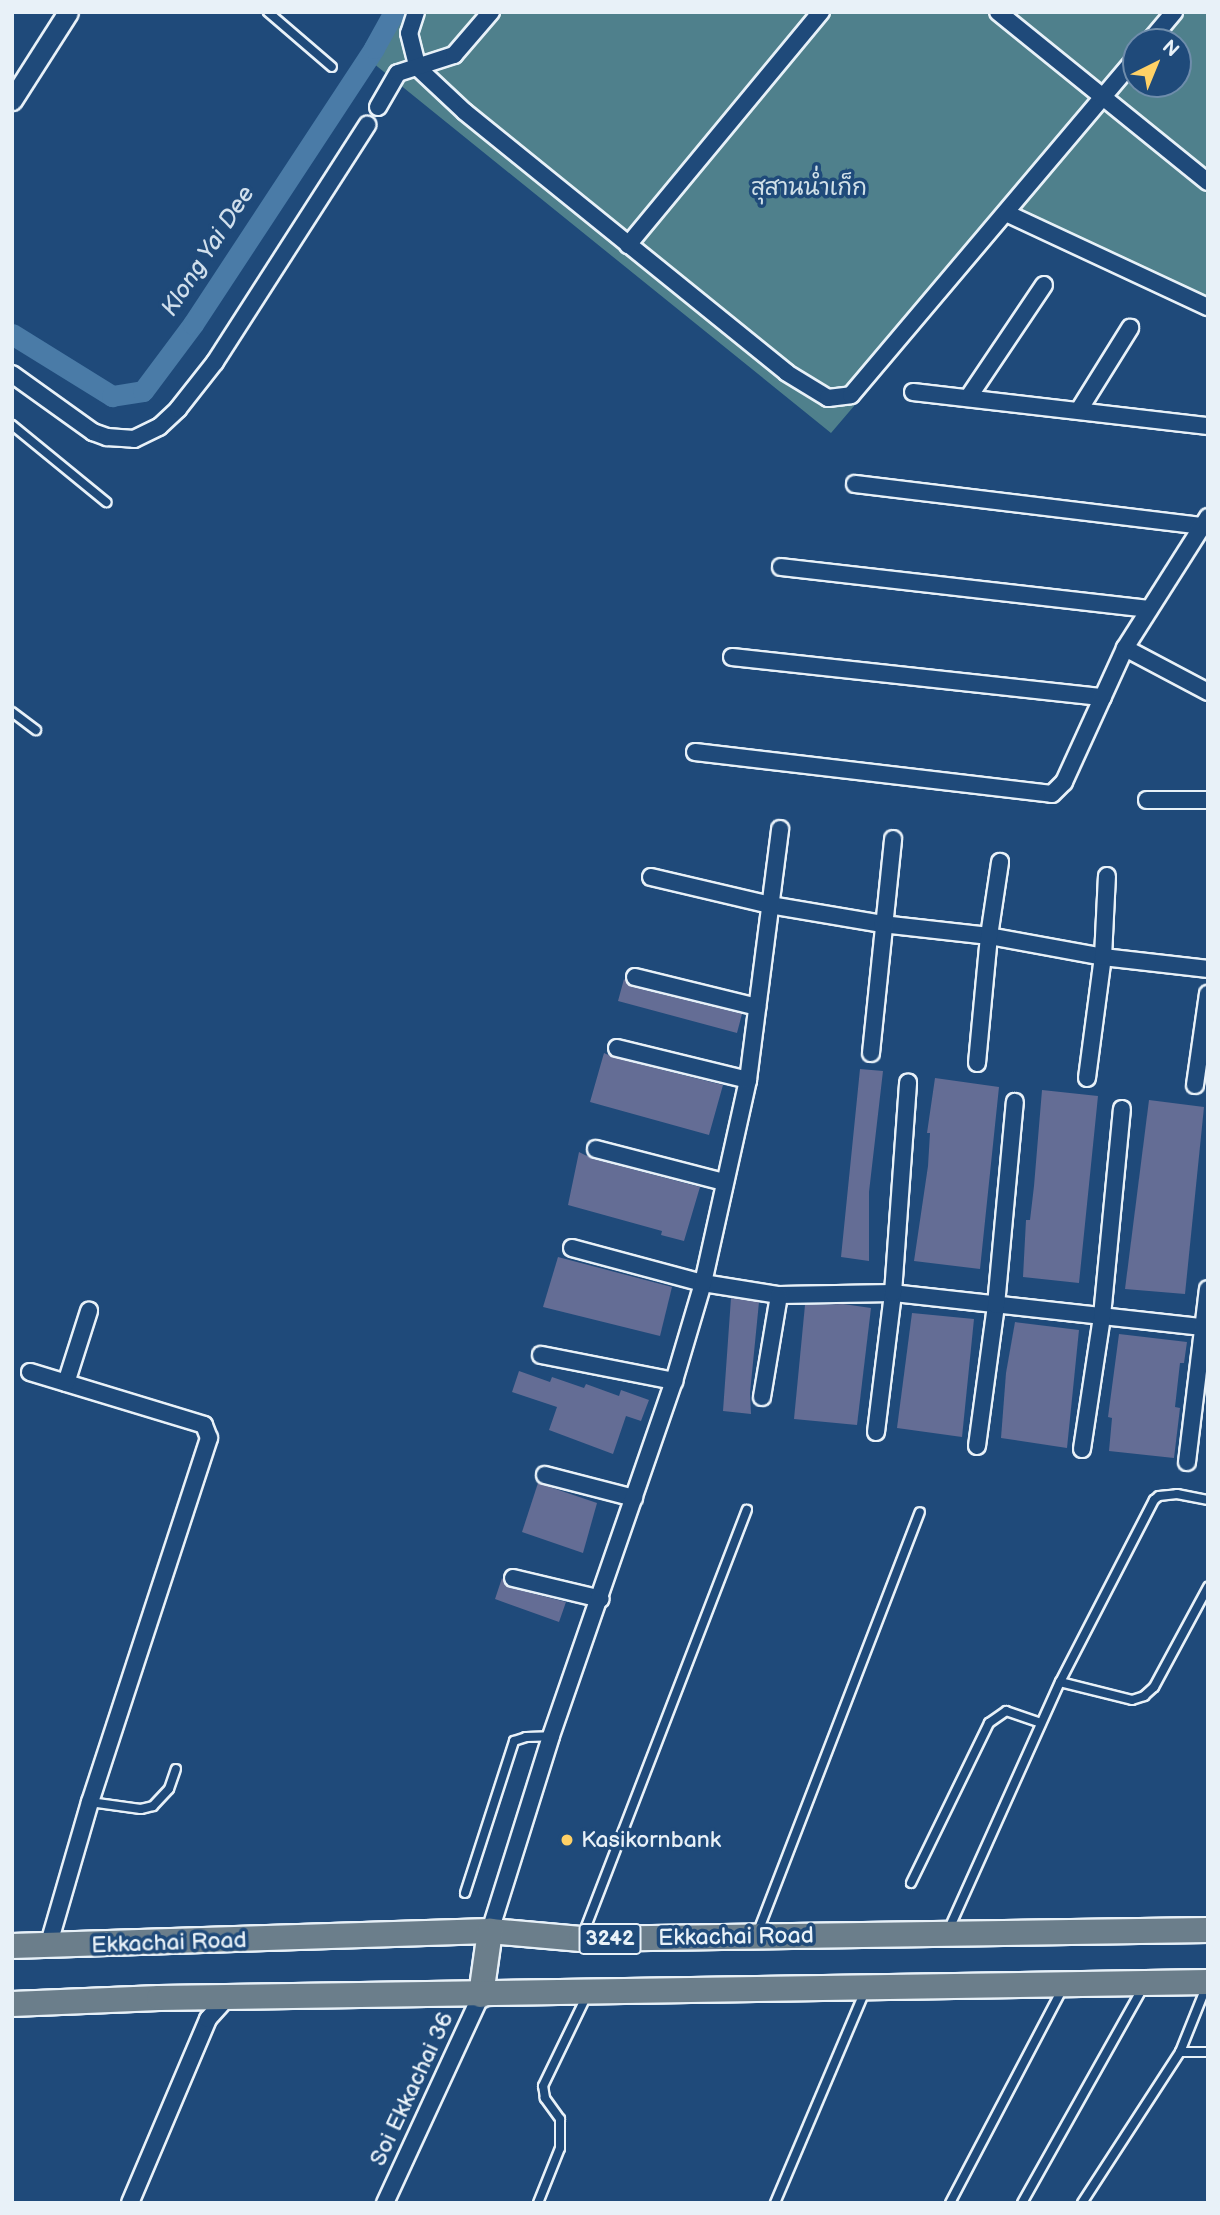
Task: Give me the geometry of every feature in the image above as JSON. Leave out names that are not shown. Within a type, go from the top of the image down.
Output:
[{"type":"main road","name":"Ekkachai Road","points":[[12,1946],[48,1947],[490,1931],[581,1939],[1208,1930]]},
{"type":"main road","points":[[481,1995],[490,1931]]},
{"type":"main road","points":[[14,2009],[159,1998],[588,1994],[1208,1982]]},
{"type":"street","points":[[12,100],[68,12]]},
{"type":"street","points":[[416,12],[409,33],[418,68],[465,112],[787,373],[828,398],[851,395],[1122,75]]},
{"type":"street","points":[[378,107],[398,73],[454,55],[491,12]]},
{"type":"street","points":[[628,245],[821,12]]},
{"type":"street","points":[[998,12],[1208,182]]},
{"type":"street","points":[[1161,28],[1174,12]]},
{"type":"street","points":[[12,374],[93,432],[107,437],[134,439],[159,427],[178,409],[215,362],[367,125]]},
{"type":"street","points":[[1006,213],[1208,307]]},
{"type":"street","points":[[968,398],[1044,285]]},
{"type":"street","points":[[1079,410],[1130,328]]},
{"type":"street","points":[[913,392],[1206,421]]},
{"type":"street","points":[[695,752],[1052,794],[1064,782],[1125,648],[1205,522],[855,484]]},
{"type":"street","points":[[781,567],[1148,609]]},
{"type":"street","points":[[1125,648],[1208,692]]},
{"type":"street","points":[[732,657],[1103,697]]},
{"type":"street","points":[[1147,800],[1208,800]]},
{"type":"street","points":[[490,1931],[551,1736],[674,1381],[703,1283],[748,1080],[780,829]]},
{"type":"street","points":[[871,1053],[882,924],[893,839]]},
{"type":"street","points":[[977,1063],[989,936],[1000,862]]},
{"type":"street","points":[[1087,1078],[1103,957],[1107,876]]},
{"type":"street","points":[[651,877],[770,905],[882,924],[989,936],[1103,957],[1208,970]]},
{"type":"street","points":[[635,977],[758,1007]]},
{"type":"street","points":[[1195,1085],[1208,994]]},
{"type":"street","points":[[617,1048],[748,1080]]},
{"type":"street","points":[[876,1432],[893,1293],[908,1083]]},
{"type":"street","points":[[977,1446],[996,1305],[1016,1102]]},
{"type":"street","points":[[1082,1449],[1102,1316],[1122,1109]]},
{"type":"street","points":[[596,1149],[724,1182]]},
{"type":"street","points":[[572,1248],[703,1283],[779,1294],[893,1293],[1206,1327]]},
{"type":"street","points":[[1187,1462],[1206,1327],[1208,1289]]},
{"type":"street","points":[[762,1397],[779,1294]]},
{"type":"street","points":[[66,1383],[89,1311]]},
{"type":"street","points":[[541,1355],[674,1381]]},
{"type":"street","points":[[30,1372],[204,1425],[209,1438],[90,1802],[48,1947]]},
{"type":"street","points":[[545,1475],[634,1498]]},
{"type":"street","points":[[513,1578],[601,1598]]},
{"type":"street","name":"Soi Ekkachai 36","points":[[384,2203],[481,1995]]},
{"type":"street","points":[[130,2203],[208,2019],[226,1999]]},
{"type":"lane","points":[[268,12],[332,67]]},
{"type":"lane","points":[[12,425],[106,502]]},
{"type":"lane","points":[[12,712],[36,730]]},
{"type":"lane","points":[[947,1934],[1060,1682],[1154,1500],[1159,1496],[1177,1494],[1208,1500]]},
{"type":"lane","points":[[581,1939],[747,1510]]},
{"type":"lane","points":[[756,1937],[920,1512]]},
{"type":"lane","points":[[1060,1682],[1132,1700],[1144,1696],[1154,1687],[1208,1587]]},
{"type":"lane","points":[[911,1883],[989,1723],[1006,1711],[1041,1723]]},
{"type":"lane","points":[[465,1893],[514,1741],[526,1737],[551,1736]]},
{"type":"lane","points":[[90,1802],[141,1809],[153,1806],[169,1790],[176,1769]]},
{"type":"lane","points":[[1082,2203],[1180,2052],[1208,1982]]},
{"type":"lane","points":[[950,2203],[1065,1984]]},
{"type":"lane","points":[[1022,2203],[1145,1984]]},
{"type":"lane","points":[[775,2203],[866,1989]]},
{"type":"lane","points":[[538,2203],[560,2148],[560,2119],[545,2098],[542,2087],[588,1994]]},
{"type":"lane","points":[[1180,2052],[1208,2052]]},
{"type":"green space","name":"สุสานน่ำเก็ก","points":[[403,12],[1208,12],[1208,304],[1018,214],[831,433],[373,63]]},
{"type":"building","points":[[624,979],[632,987],[742,1014],[737,1033],[618,1001]]},
{"type":"building","points":[[604,1053],[723,1085],[709,1135],[590,1102]]},
{"type":"building","points":[[860,1069],[883,1071],[869,1192],[869,1261],[841,1257]]},
{"type":"building","points":[[935,1078],[999,1087],[980,1269],[914,1261],[928,1166],[930,1133],[927,1133]]},
{"type":"building","points":[[1042,1090],[1098,1096],[1079,1283],[1023,1277],[1026,1220],[1030,1220]]},
{"type":"building","points":[[1149,1100],[1204,1107],[1185,1294],[1125,1289]]},
{"type":"building","points":[[579,1152],[593,1159],[700,1187],[684,1241],[661,1235],[662,1231],[568,1205]]},
{"type":"building","points":[[558,1257],[672,1287],[660,1336],[543,1307]]},
{"type":"building","points":[[731,1298],[759,1302],[750,1393],[751,1414],[723,1411]]},
{"type":"building","points":[[843,1304],[871,1308],[857,1425],[794,1419],[805,1305]]},
{"type":"building","points":[[912,1313],[974,1319],[962,1437],[897,1428]]},
{"type":"building","points":[[1015,1322],[1079,1330],[1067,1448],[1001,1438],[1006,1373]]},
{"type":"building","points":[[1119,1334],[1187,1342],[1184,1363],[1180,1363],[1175,1407],[1180,1408],[1174,1458],[1109,1451],[1112,1418],[1108,1417]]},
{"type":"building","points":[[519,1371],[550,1382],[552,1377],[584,1388],[586,1384],[619,1396],[621,1390],[649,1400],[641,1421],[626,1416],[613,1454],[549,1430],[557,1407],[512,1392]]},
{"type":"building","points":[[538,1483],[597,1503],[583,1553],[522,1532]]},
{"type":"building","points":[[502,1578],[511,1588],[566,1602],[559,1622],[495,1599]]},
{"type":"waterway","name":"Klong Yai Dee","points":[[12,334],[112,396],[143,391],[193,324],[374,48],[394,12]]},
{"type":"place","name":"Kasikornbank","points":[[567,1840]]}]
